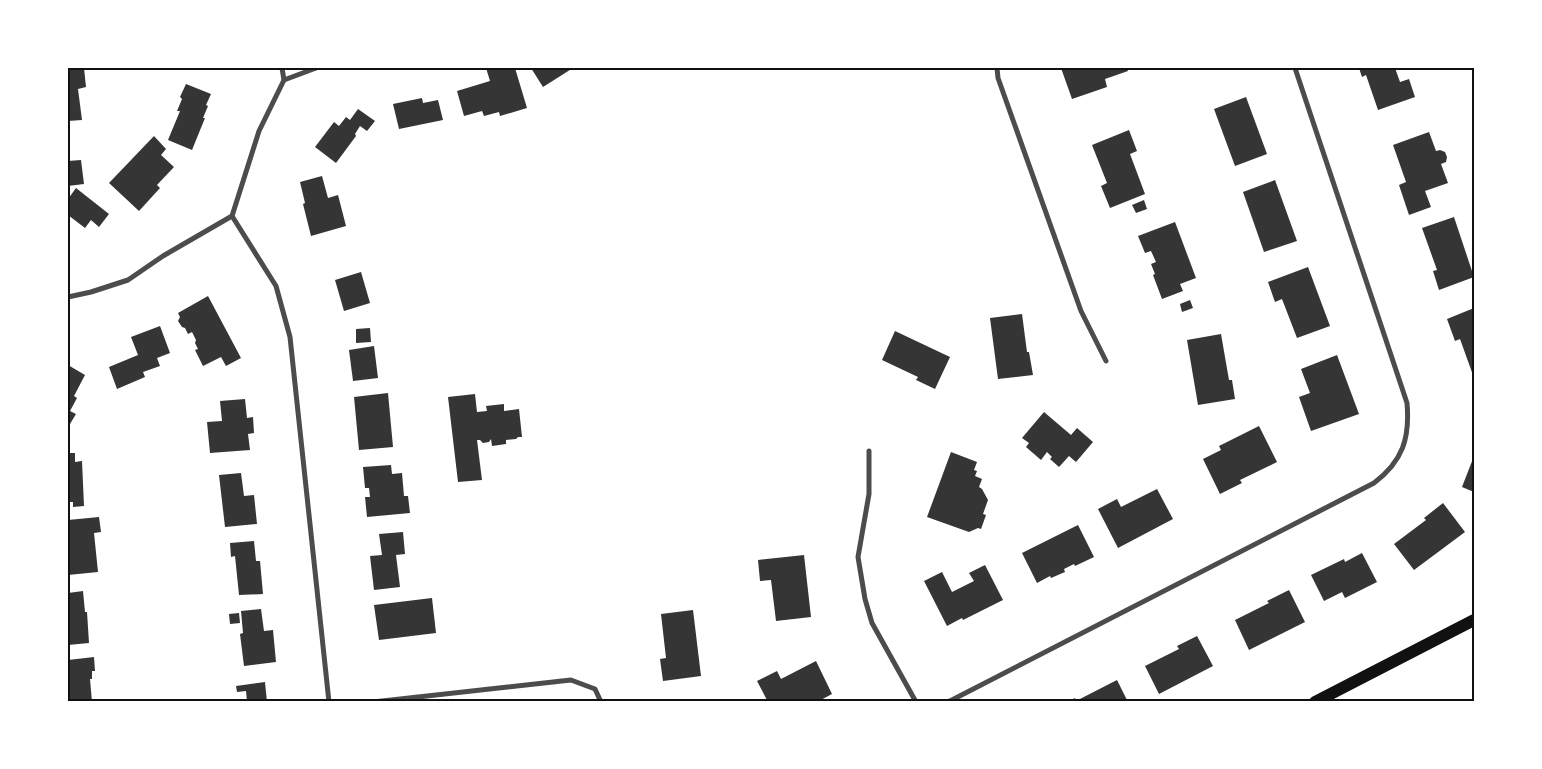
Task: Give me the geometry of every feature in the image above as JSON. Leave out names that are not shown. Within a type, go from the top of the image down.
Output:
[{"type":"main road","points":[[1315,702],[1474,620]]},
{"type":"street","points":[[68,297],[128,280],[163,256],[232,216],[259,131],[284,80],[282,68]]},
{"type":"street","points":[[284,80],[316,68]]},
{"type":"street","points":[[998,68],[998,78],[1081,311],[1106,361]]},
{"type":"street","points":[[948,702],[1374,483],[1385,475],[1398,459],[1406,441],[1409,421],[1408,403],[1295,68]]},
{"type":"street","points":[[232,216],[276,286],[290,337],[329,702]]},
{"type":"street","points":[[869,451],[869,494],[858,557],[865,599],[872,623],[916,702]]},
{"type":"street","points":[[373,702],[571,680],[594,689],[601,702]]},
{"type":"building","points":[[68,68],[84,68],[86,87],[78,89],[82,120],[68,121]]},
{"type":"building","points":[[192,68],[220,68],[220,70],[192,70]]},
{"type":"building","points":[[486,68],[515,68],[527,108],[500,116],[499,112],[484,116],[482,111],[464,116],[457,91],[490,81]]},
{"type":"building","points":[[531,68],[573,68],[543,87]]},
{"type":"building","points":[[1061,68],[1127,68],[1128,71],[1105,79],[1107,87],[1072,99]]},
{"type":"building","points":[[1359,68],[1395,68],[1400,82],[1409,79],[1415,97],[1378,110],[1366,75],[1362,77]]},
{"type":"building","points":[[186,84],[211,94],[206,105],[208,106],[203,118],[205,118],[192,150],[168,140],[180,111],[177,111],[182,99],[180,97]]},
{"type":"building","points":[[1246,97],[1267,154],[1235,166],[1214,109]]},
{"type":"building","points":[[422,98],[423,103],[438,100],[443,120],[399,129],[393,104]]},
{"type":"building","points":[[358,109],[375,121],[367,131],[360,126],[355,134],[356,136],[336,163],[315,147],[334,122],[339,126],[346,117],[350,120]]},
{"type":"building","points":[[1129,130],[1137,151],[1130,154],[1145,194],[1110,208],[1101,186],[1107,183],[1092,145]]},
{"type":"building","points":[[1429,132],[1436,151],[1445,152],[1447,157],[1446,162],[1441,164],[1448,183],[1425,191],[1431,207],[1409,215],[1399,185],[1406,182],[1393,145]]},
{"type":"building","points":[[154,136],[166,149],[161,155],[174,167],[157,185],[160,188],[139,211],[109,183]]},
{"type":"building","points":[[81,160],[84,184],[68,186],[68,161]]},
{"type":"building","points":[[322,176],[328,198],[338,195],[346,226],[311,236],[300,182]]},
{"type":"building","points":[[1275,180],[1297,241],[1264,252],[1243,192]]},
{"type":"building","points":[[76,188],[109,214],[99,227],[91,220],[85,228],[68,215],[68,199]]},
{"type":"building","points":[[1144,200],[1147,209],[1136,213],[1132,205]]},
{"type":"building","points":[[1454,217],[1474,277],[1439,290],[1433,271],[1437,270],[1422,228]]},
{"type":"building","points":[[1175,222],[1196,278],[1180,284],[1183,291],[1162,299],[1151,264],[1156,262],[1151,251],[1145,253],[1138,236]]},
{"type":"building","points":[[1308,267],[1330,326],[1297,338],[1282,299],[1275,302],[1268,282]]},
{"type":"building","points":[[361,272],[370,303],[344,311],[335,280]]},
{"type":"building","points":[[208,296],[241,358],[226,366],[221,357],[203,366],[195,350],[198,349],[192,332],[188,334],[178,321],[180,317],[178,313]]},
{"type":"building","points":[[1190,300],[1193,308],[1182,312],[1180,304]]},
{"type":"building","points":[[1474,308],[1474,378],[1460,339],[1455,341],[1447,319]]},
{"type":"building","points":[[1022,314],[1027,352],[1029,352],[1033,375],[998,379],[990,318]]},
{"type":"building","points":[[160,326],[170,353],[157,358],[160,366],[143,372],[145,377],[117,389],[109,367],[138,355],[131,337]]},
{"type":"building","points":[[370,328],[371,342],[356,343],[356,329]]},
{"type":"building","points":[[895,331],[950,357],[935,389],[916,380],[918,377],[882,360]]},
{"type":"building","points":[[1221,334],[1229,380],[1232,380],[1235,399],[1198,405],[1187,340]]},
{"type":"building","points":[[374,346],[378,378],[353,381],[349,350]]},
{"type":"building","points":[[1337,355],[1359,414],[1311,431],[1299,397],[1310,393],[1301,369]]},
{"type":"building","points":[[68,365],[85,375],[74,396],[77,398],[70,411],[76,414],[70,424],[68,423]]},
{"type":"building","points":[[388,393],[393,447],[359,450],[354,397]]},
{"type":"building","points":[[475,394],[477,412],[487,411],[486,406],[504,404],[504,411],[519,409],[522,437],[506,440],[506,444],[492,446],[491,439],[489,442],[483,443],[477,440],[482,480],[458,482],[448,397]]},
{"type":"building","points":[[245,399],[247,418],[253,417],[254,433],[248,434],[250,450],[210,453],[207,422],[222,421],[220,401]]},
{"type":"building","points":[[1044,412],[1071,435],[1077,428],[1093,442],[1076,462],[1069,456],[1059,467],[1050,459],[1052,457],[1047,452],[1041,460],[1026,447],[1029,443],[1022,438]]},
{"type":"building","points":[[1259,426],[1277,462],[1240,480],[1242,483],[1220,494],[1203,459],[1221,450],[1219,446]]},
{"type":"building","points":[[951,452],[977,462],[974,470],[977,471],[975,476],[982,479],[979,487],[988,500],[983,514],[986,515],[981,529],[978,528],[969,532],[927,517]]},
{"type":"building","points":[[68,453],[75,453],[75,462],[82,461],[84,506],[73,507],[73,502],[68,502]]},
{"type":"building","points":[[1474,456],[1474,492],[1462,487]]},
{"type":"building","points":[[391,465],[392,474],[402,473],[404,496],[408,496],[410,513],[367,517],[365,497],[370,497],[369,488],[365,488],[363,467]]},
{"type":"building","points":[[241,473],[244,496],[254,495],[257,524],[225,527],[219,475]]},
{"type":"building","points":[[1157,489],[1173,519],[1118,548],[1098,509],[1117,499],[1121,507]]},
{"type":"building","points":[[1443,503],[1465,532],[1414,570],[1394,544],[1426,520],[1424,518]]},
{"type":"building","points":[[99,517],[101,532],[94,533],[98,572],[68,575],[68,520]]},
{"type":"building","points":[[1078,525],[1094,557],[1075,566],[1074,564],[1064,569],[1065,572],[1051,578],[1050,576],[1037,583],[1022,553]]},
{"type":"building","points":[[403,532],[405,554],[396,555],[400,587],[374,590],[370,556],[382,555],[379,534]]},
{"type":"building","points":[[254,541],[256,561],[260,561],[263,594],[239,595],[235,556],[231,557],[230,543]]},
{"type":"building","points":[[1362,553],[1377,582],[1345,598],[1342,592],[1324,601],[1311,575],[1344,559],[1345,562]]},
{"type":"building","points":[[804,555],[811,617],[776,621],[771,580],[760,581],[758,560]]},
{"type":"building","points":[[985,565],[1003,600],[947,626],[924,581],[942,572],[952,592],[974,581],[969,573]]},
{"type":"building","points":[[1289,590],[1305,622],[1249,650],[1235,620],[1269,603],[1267,601]]},
{"type":"building","points":[[83,591],[85,612],[87,612],[89,643],[68,645],[68,593]]},
{"type":"building","points":[[432,598],[436,633],[379,640],[374,605]]},
{"type":"building","points":[[261,609],[264,631],[273,630],[276,662],[244,666],[240,634],[243,633],[241,611]]},
{"type":"building","points":[[693,610],[701,676],[663,681],[660,659],[666,658],[661,614]]},
{"type":"building","points":[[239,613],[240,623],[230,624],[229,614]]},
{"type":"building","points":[[1197,636],[1213,666],[1159,694],[1145,666],[1179,649],[1177,646]]},
{"type":"building","points":[[94,657],[95,671],[92,671],[92,679],[90,679],[92,702],[68,702],[68,660]]},
{"type":"building","points":[[816,661],[832,694],[817,702],[768,702],[757,681],[777,671],[781,679]]},
{"type":"building","points":[[1117,680],[1128,702],[1067,702],[1075,698],[1076,701]]},
{"type":"building","points":[[265,682],[267,702],[247,702],[246,691],[237,692],[236,686]]}]
